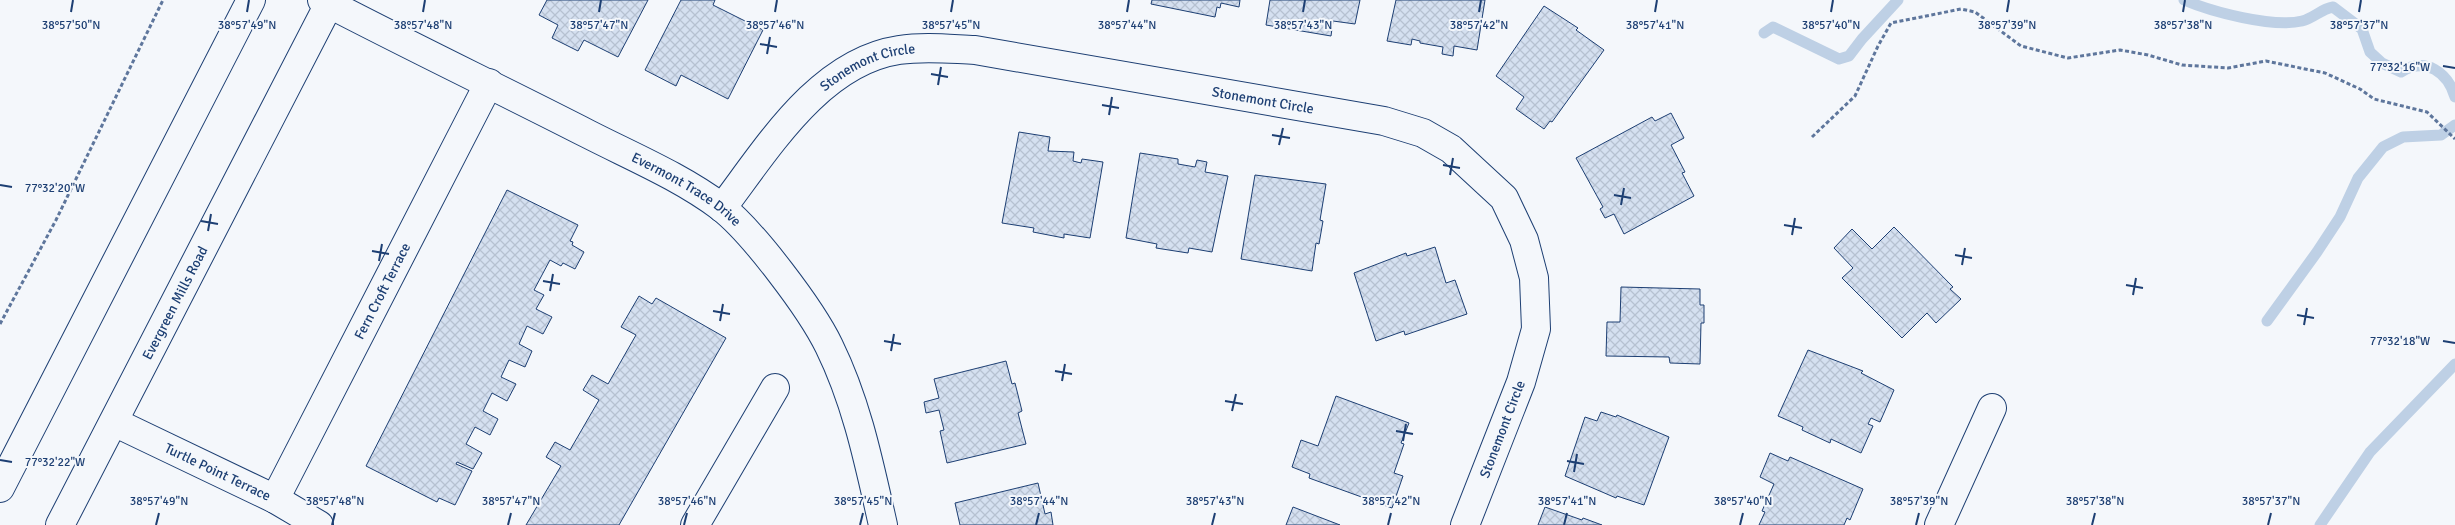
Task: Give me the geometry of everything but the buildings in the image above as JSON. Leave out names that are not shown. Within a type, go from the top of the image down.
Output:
[{"type":"street","points":[[0,488],[251,0]]},
{"type":"street","name":"Evermont Trace Drive","points":[[327,1],[664,172],[722,208],[756,243],[797,297],[828,344],[850,392],[883,525]]},
{"type":"street","name":"Evergreen Mills Road","points":[[60,525],[327,1]]},
{"type":"street","name":"Stonemont Circle","points":[[722,208],[783,128],[819,89],[858,64],[897,50],[924,47],[975,50],[1384,121],[1423,133],[1451,149],[1504,198],[1524,240],[1534,278],[1536,329],[1521,382],[1465,525]]},
{"type":"street","name":"Fern Croft Terrace","points":[[275,499],[489,83]]},
{"type":"street","points":[[695,525],[775,388]]},
{"type":"street","points":[[1939,525],[1992,408]]},
{"type":"street","name":"Turtle Point Terrace","points":[[114,422],[275,499],[319,525]]},
{"type":"path","points":[[0,324],[56,220],[163,0]]},
{"type":"path","points":[[1812,137],[1855,96],[1891,23],[1961,9],[1975,12],[2021,46],[2068,58],[2120,50],[2148,55],[2182,65],[2228,68],[2266,61],[2325,73],[2360,89],[2374,99],[2427,112],[2455,139]]},
{"type":"waterway","points":[[1764,33],[1773,27],[1839,59],[1849,56],[1898,0]]},
{"type":"waterway","points":[[2184,0],[2243,18],[2290,23],[2302,21],[2333,7],[2362,29],[2370,52],[2382,63],[2401,72],[2410,67],[2419,66],[2435,70],[2447,81],[2455,97]]},
{"type":"waterway","points":[[2267,321],[2340,217],[2358,178],[2383,147],[2403,137],[2441,135],[2455,125]]},
{"type":"waterway","points":[[2320,525],[2370,452],[2455,364]]}]
